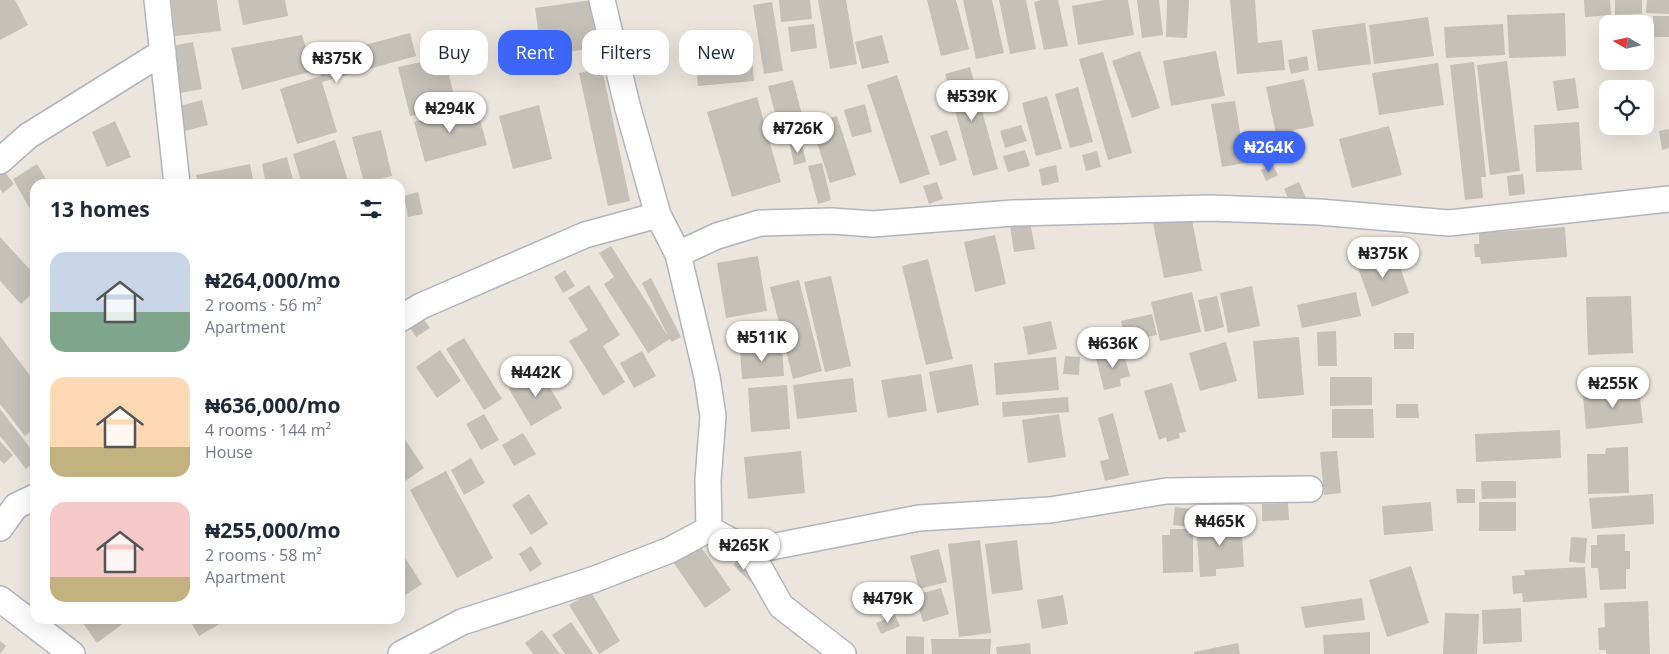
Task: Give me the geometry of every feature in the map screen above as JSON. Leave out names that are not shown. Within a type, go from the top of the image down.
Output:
[{"type":"street","points":[[157,0],[176,179]]},
{"type":"street","points":[[602,0],[627,106],[658,215],[678,254],[707,376],[713,416],[708,480],[709,529]]},
{"type":"street","points":[[0,161],[28,136],[163,52]]},
{"type":"street","points":[[678,254],[717,236],[760,223],[832,221],[872,224],[1013,212],[1210,208],[1319,212],[1449,222],[1669,200]]},
{"type":"street","points":[[405,316],[421,306],[585,235],[658,215]]},
{"type":"street","points":[[750,551],[919,518],[1050,510],[1166,492],[1310,489]]},
{"type":"street","points":[[0,528],[16,506],[30,499]]},
{"type":"street","points":[[709,529],[750,551],[781,606],[843,654]]},
{"type":"street","points":[[400,654],[462,622],[595,579],[670,550],[709,529]]},
{"type":"street","points":[[0,599],[30,622]]},
{"type":"street","points":[[33,624],[72,654]]},
{"type":"building","points":[[0,0],[15,0],[28,25],[0,40]]},
{"type":"building","points":[[171,0],[217,0],[221,31],[175,36]]},
{"type":"building","points":[[238,0],[285,0],[288,16],[243,25]]},
{"type":"building","points":[[592,0],[596,30],[582,30],[582,50],[572,51],[572,30],[538,30],[535,8]]},
{"type":"building","points":[[779,0],[810,0],[812,19],[781,22]]},
{"type":"building","points":[[818,0],[846,0],[857,64],[830,69]]},
{"type":"building","points":[[927,0],[956,0],[969,49],[941,56]]},
{"type":"building","points":[[963,0],[992,0],[1004,53],[976,59]]},
{"type":"building","points":[[999,0],[1026,0],[1036,49],[1010,54]]},
{"type":"building","points":[[1058,0],[1068,46],[1044,50],[1034,2]]},
{"type":"building","points":[[1105,0],[1128,0],[1134,35],[1078,45],[1072,6]]},
{"type":"building","points":[[1137,0],[1159,0],[1163,35],[1142,38]]},
{"type":"building","points":[[1167,0],[1189,0],[1187,38],[1166,37]]},
{"type":"building","points":[[1230,0],[1255,0],[1258,43],[1282,40],[1285,70],[1237,74]]},
{"type":"building","points":[[1584,0],[1610,0],[1611,15],[1585,17]]},
{"type":"building","points":[[1615,0],[1642,0],[1642,14],[1615,15]]},
{"type":"building","points":[[1647,0],[1669,0],[1669,14],[1646,13]]},
{"type":"building","points":[[772,2],[783,71],[764,74],[753,5]]},
{"type":"building","points":[[1565,13],[1566,56],[1509,58],[1507,15]]},
{"type":"building","points":[[1654,16],[1669,16],[1669,37],[1654,37]]},
{"type":"building","points":[[1428,17],[1434,56],[1374,64],[1369,25]]},
{"type":"building","points":[[1365,23],[1371,64],[1318,71],[1312,30]]},
{"type":"building","points":[[814,24],[817,48],[791,52],[788,27]]},
{"type":"building","points":[[1503,24],[1505,55],[1446,58],[1444,27]]},
{"type":"building","points":[[410,33],[416,56],[322,82],[337,132],[297,144],[280,89],[321,76],[316,58]]},
{"type":"building","points":[[302,35],[313,71],[242,90],[231,48]]},
{"type":"building","points":[[882,35],[889,63],[862,69],[855,42]]},
{"type":"building","points":[[193,42],[202,89],[180,93],[172,46]]},
{"type":"building","points":[[1140,51],[1160,108],[1132,118],[1112,61]]},
{"type":"building","points":[[1216,51],[1225,96],[1171,106],[1163,61]]},
{"type":"building","points":[[1103,52],[1132,153],[1108,160],[1079,59]]},
{"type":"building","points":[[1307,56],[1309,70],[1291,74],[1288,60]]},
{"type":"building","points":[[1507,61],[1520,171],[1490,175],[1477,65]]},
{"type":"building","points":[[420,62],[420,75],[449,75],[456,105],[410,116],[398,67]]},
{"type":"building","points":[[1474,62],[1486,177],[1481,177],[1483,198],[1465,200],[1450,65]]},
{"type":"building","points":[[1438,63],[1444,105],[1379,115],[1372,73]]},
{"type":"building","points":[[970,67],[998,169],[973,176],[945,74]]},
{"type":"building","points":[[753,69],[754,81],[698,86],[697,75],[753,75]]},
{"type":"building","points":[[582,72],[582,75],[603,75],[630,201],[608,206],[579,73]]},
{"type":"building","points":[[897,75],[930,174],[900,184],[867,85]]},
{"type":"building","points":[[1575,78],[1579,108],[1557,111],[1553,81]]},
{"type":"building","points":[[1304,79],[1314,126],[1276,134],[1266,87]]},
{"type":"building","points":[[793,80],[802,115],[777,121],[768,86]]},
{"type":"building","points":[[1078,87],[1093,142],[1070,148],[1055,94]]},
{"type":"building","points":[[1047,96],[1062,149],[1036,156],[1022,103]]},
{"type":"building","points":[[757,97],[781,182],[732,197],[707,112]]},
{"type":"building","points":[[202,100],[208,125],[185,131],[180,106]]},
{"type":"building","points":[[1235,101],[1245,163],[1222,167],[1211,104]]},
{"type":"building","points":[[865,104],[872,132],[852,137],[844,110]]},
{"type":"building","points":[[476,105],[487,145],[425,162],[414,122]]},
{"type":"building","points":[[539,105],[552,159],[513,169],[499,116]]},
{"type":"building","points":[[837,116],[856,175],[830,183],[811,124]]},
{"type":"building","points":[[115,121],[131,157],[107,167],[92,132]]},
{"type":"building","points":[[1579,122],[1582,170],[1536,172],[1534,125]]},
{"type":"building","points":[[1021,125],[1027,141],[1005,148],[1000,131]]},
{"type":"building","points":[[1389,126],[1402,175],[1352,188],[1339,139]]},
{"type":"building","points":[[1669,129],[1669,148],[1662,150],[1659,131]]},
{"type":"building","points":[[381,130],[392,176],[380,179],[363,179],[352,137]]},
{"type":"building","points":[[947,130],[957,160],[940,166],[930,136]]},
{"type":"building","points":[[1260,131],[1269,155],[1253,161],[1244,136]]},
{"type":"building","points":[[335,140],[347,179],[300,179],[293,154]]},
{"type":"building","points":[[802,143],[806,162],[794,165],[790,145]]},
{"type":"building","points":[[1025,150],[1030,166],[1008,172],[1003,156]]},
{"type":"building","points":[[1097,151],[1101,167],[1086,171],[1082,155]]},
{"type":"building","points":[[287,157],[293,179],[265,179],[262,164]]},
{"type":"building","points":[[822,163],[831,200],[818,204],[808,166]]},
{"type":"building","points":[[37,164],[46,179],[30,179],[30,209],[13,179]]},
{"type":"building","points":[[250,164],[253,179],[197,179],[196,175]]},
{"type":"building","points":[[1056,165],[1059,182],[1042,186],[1039,169]]},
{"type":"building","points":[[1273,165],[1278,175],[1266,181],[1261,170]]},
{"type":"building","points":[[3,170],[14,184],[3,193],[0,189],[0,172]]},
{"type":"building","points":[[1523,174],[1525,194],[1509,196],[1507,176]]},
{"type":"building","points":[[937,182],[943,199],[929,204],[923,186]]},
{"type":"building","points":[[1299,182],[1308,203],[1293,209],[1284,189]]},
{"type":"building","points":[[418,192],[423,214],[408,217],[405,196]]},
{"type":"building","points":[[1191,215],[1202,271],[1164,278],[1153,223]]},
{"type":"building","points":[[1030,221],[1035,249],[1014,252],[1010,225]]},
{"type":"building","points":[[1565,227],[1567,257],[1481,264],[1480,257],[1475,257],[1474,244],[1479,244],[1479,233]]},
{"type":"building","points":[[995,235],[1006,284],[975,292],[964,242]]},
{"type":"building","points":[[0,237],[30,270],[30,296],[21,304],[0,281]]},
{"type":"building","points":[[611,246],[668,336],[642,283],[651,278],[681,337],[672,342],[670,339],[648,353],[604,284],[614,277],[599,253]]},
{"type":"building","points":[[1385,250],[1387,258],[1396,255],[1409,293],[1372,307],[1358,268],[1369,264],[1367,257]]},
{"type":"building","points":[[758,256],[767,311],[726,318],[717,263]]},
{"type":"building","points":[[928,259],[953,359],[926,365],[902,266]]},
{"type":"building","points":[[565,270],[575,286],[563,293],[554,277]]},
{"type":"building","points":[[831,276],[851,366],[825,372],[804,282]]},
{"type":"building","points":[[799,280],[822,371],[793,379],[770,287]]},
{"type":"building","points":[[589,285],[620,335],[603,346],[625,382],[603,396],[569,341],[588,330],[568,298]]},
{"type":"building","points":[[1252,286],[1260,326],[1228,333],[1220,293]]},
{"type":"building","points":[[1192,292],[1201,332],[1160,341],[1151,302]]},
{"type":"building","points":[[1356,292],[1361,316],[1302,328],[1297,305]]},
{"type":"building","points":[[1217,296],[1224,327],[1205,332],[1198,300]]},
{"type":"building","points":[[1631,296],[1633,353],[1588,355],[1586,297]]},
{"type":"building","points":[[418,311],[430,328],[416,337],[405,320]]},
{"type":"building","points":[[1152,314],[1157,335],[1126,341],[1121,321]]},
{"type":"building","points":[[1051,321],[1057,349],[1028,355],[1023,327]]},
{"type":"building","points":[[1336,331],[1337,366],[1318,366],[1317,332]]},
{"type":"building","points":[[1394,333],[1414,333],[1414,349],[1394,349]]},
{"type":"building","points":[[0,336],[30,375],[30,432],[25,436],[0,404]]},
{"type":"building","points":[[1299,337],[1304,395],[1258,399],[1253,341]]},
{"type":"building","points":[[464,338],[502,399],[484,410],[446,349]]},
{"type":"building","points":[[1226,342],[1237,381],[1200,391],[1189,353]]},
{"type":"building","points":[[782,347],[784,376],[742,379],[740,350]]},
{"type":"building","points":[[440,350],[461,381],[437,398],[416,367]]},
{"type":"building","points":[[1123,350],[1130,376],[1120,379],[1121,386],[1104,390],[1096,358]]},
{"type":"building","points":[[642,351],[656,376],[634,388],[620,363]]},
{"type":"building","points":[[1065,356],[1080,357],[1079,375],[1063,374]]},
{"type":"building","points":[[1056,357],[1059,390],[996,395],[994,363]]},
{"type":"building","points":[[972,364],[979,405],[937,413],[929,372]]},
{"type":"building","points":[[540,371],[562,408],[531,426],[509,389]]},
{"type":"building","points":[[921,374],[927,411],[888,418],[881,380]]},
{"type":"building","points":[[1330,377],[1372,377],[1372,405],[1330,406]]},
{"type":"building","points":[[853,378],[857,412],[797,419],[793,385]]},
{"type":"building","points":[[1172,383],[1186,432],[1179,433],[1180,438],[1167,442],[1166,437],[1159,440],[1144,391]]},
{"type":"building","points":[[787,385],[790,429],[751,432],[748,388]]},
{"type":"building","points":[[1639,389],[1643,423],[1586,429],[1583,396]]},
{"type":"building","points":[[1068,397],[1069,412],[1003,417],[1002,402]]},
{"type":"building","points":[[1396,404],[1418,404],[1419,418],[1396,418]]},
{"type":"building","points":[[0,409],[30,448],[30,466],[26,469],[0,436]]},
{"type":"building","points":[[1332,409],[1373,409],[1374,438],[1332,438]]},
{"type":"building","points":[[1113,413],[1129,475],[1105,481],[1100,461],[1109,459],[1098,418]]},
{"type":"building","points":[[484,414],[499,440],[481,450],[466,424]]},
{"type":"building","points":[[1059,414],[1066,457],[1028,463],[1022,420]]},
{"type":"building","points":[[1560,430],[1561,458],[1476,462],[1475,434]]},
{"type":"building","points":[[523,433],[536,454],[514,466],[502,445]]},
{"type":"building","points":[[405,440],[424,468],[405,481]]},
{"type":"building","points":[[0,441],[13,455],[4,464],[0,460]]},
{"type":"building","points":[[1628,447],[1629,493],[1588,494],[1587,454],[1605,454],[1606,448]]},
{"type":"building","points":[[801,451],[805,493],[748,499],[744,457]]},
{"type":"building","points":[[1337,451],[1341,493],[1324,495],[1320,452]]},
{"type":"building","points":[[471,458],[485,483],[464,495],[451,470]]},
{"type":"building","points":[[446,471],[493,558],[457,578],[410,490]]},
{"type":"building","points":[[1481,481],[1516,481],[1516,498],[1482,499]]},
{"type":"building","points":[[1456,489],[1475,489],[1475,503],[1457,503]]},
{"type":"building","points":[[529,494],[548,524],[531,535],[512,505]]},
{"type":"building","points":[[1653,494],[1654,524],[1592,529],[1589,498]]},
{"type":"building","points":[[1431,502],[1433,531],[1384,535],[1382,506]]},
{"type":"building","points":[[1479,502],[1516,502],[1516,531],[1479,531]]},
{"type":"building","points":[[1288,503],[1289,520],[1262,521],[1262,504]]},
{"type":"building","points":[[1175,507],[1192,509],[1190,527],[1173,525]]},
{"type":"building","points":[[1241,520],[1244,567],[1216,569],[1216,576],[1200,577],[1196,524]]},
{"type":"building","points":[[1170,529],[1188,529],[1188,534],[1193,534],[1193,572],[1163,573],[1162,535],[1170,535]]},
{"type":"building","points":[[1625,534],[1625,551],[1630,551],[1630,569],[1626,569],[1626,589],[1600,590],[1598,568],[1591,568],[1591,545],[1597,545],[1597,535]]},
{"type":"building","points":[[1571,537],[1587,538],[1585,563],[1569,562]]},
{"type":"building","points":[[980,540],[991,633],[959,637],[948,544]]},
{"type":"building","points":[[1017,540],[1023,590],[992,594],[985,544]]},
{"type":"building","points":[[699,544],[731,590],[705,608],[673,562]]},
{"type":"building","points":[[531,546],[542,564],[530,572],[519,554]]},
{"type":"building","points":[[939,549],[947,582],[919,589],[910,556]]},
{"type":"building","points":[[740,557],[760,591],[733,565]]},
{"type":"building","points":[[405,558],[422,584],[405,595]]},
{"type":"building","points":[[1411,566],[1429,623],[1387,637],[1369,580]]},
{"type":"building","points":[[1585,567],[1587,598],[1523,602],[1522,593],[1513,594],[1512,576],[1525,575],[1524,570]]},
{"type":"building","points":[[941,588],[949,614],[923,622],[915,595]]},
{"type":"building","points":[[591,592],[620,641],[599,654],[569,605]]},
{"type":"building","points":[[1063,595],[1068,624],[1042,629],[1037,600]]},
{"type":"building","points":[[1362,598],[1365,620],[1305,628],[1301,607]]},
{"type":"building","points":[[1648,601],[1650,654],[1606,654],[1606,650],[1599,650],[1598,628],[1605,627],[1604,603]]},
{"type":"building","points":[[1521,608],[1522,642],[1483,644],[1482,610]]},
{"type":"building","points":[[1445,613],[1479,614],[1477,654],[1443,654]]},
{"type":"building","points":[[895,615],[900,626],[881,634],[876,623]]},
{"type":"building","points":[[571,622],[593,654],[565,654],[552,635]]},
{"type":"building","points":[[84,624],[122,624],[97,643]]},
{"type":"building","points":[[192,624],[219,624],[199,636]]},
{"type":"building","points":[[542,630],[560,654],[533,654],[525,643]]},
{"type":"building","points":[[1370,632],[1370,654],[1324,654],[1323,635]]},
{"type":"building","points":[[906,636],[924,637],[924,654],[906,654]]},
{"type":"building","points":[[931,639],[991,639],[990,654],[932,654]]},
{"type":"building","points":[[0,641],[6,646],[0,654]]},
{"type":"building","points":[[1030,643],[1031,654],[997,654],[996,647]]},
{"type":"building","points":[[1238,643],[1240,654],[1194,654],[1194,652]]}]
